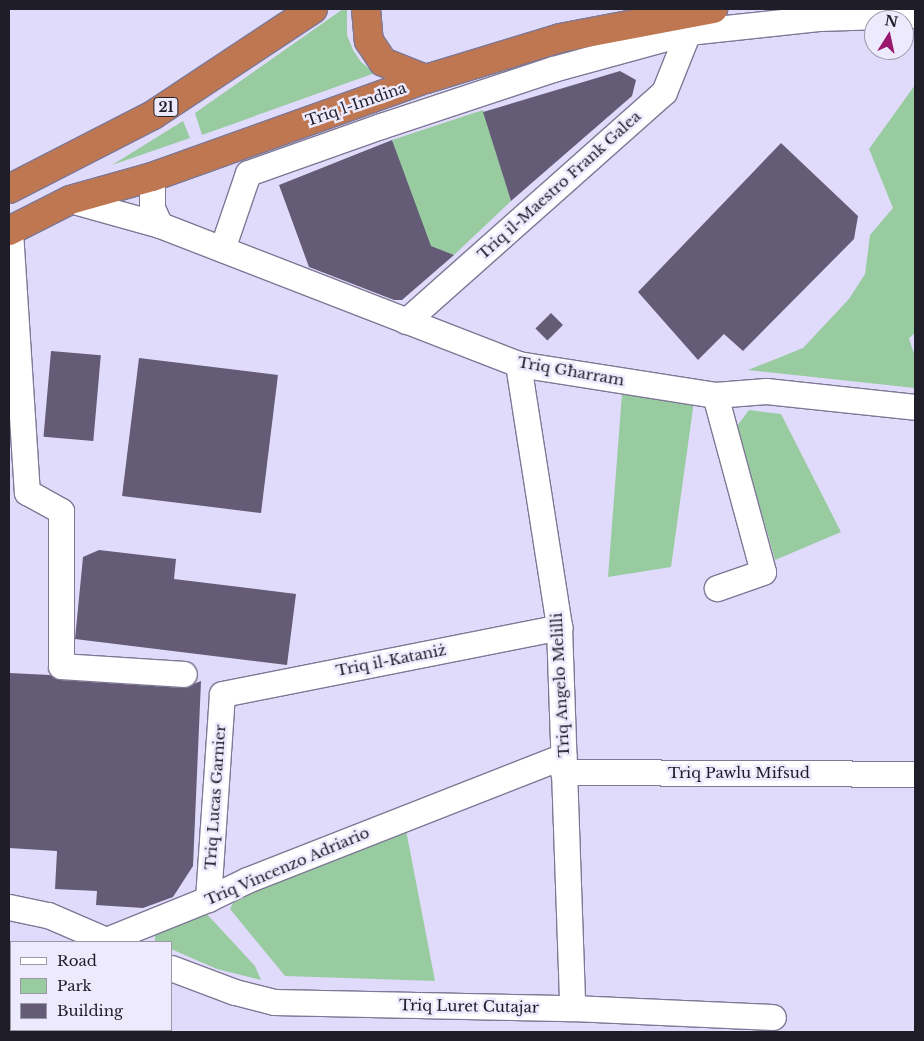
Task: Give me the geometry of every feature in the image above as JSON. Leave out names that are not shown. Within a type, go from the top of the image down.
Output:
[{"type":"highway","name":"21","points":[[9,189],[153,115],[313,9]]},
{"type":"highway","points":[[366,9],[368,41],[375,52],[384,62],[397,70],[426,79]]},
{"type":"highway","points":[[560,38],[625,9]]},
{"type":"highway","name":"Triq l-Imdina","points":[[9,231],[70,200],[152,176],[426,79],[560,38],[713,9]]},
{"type":"street","points":[[222,249],[248,173],[553,69],[688,32],[818,18],[915,15]]},
{"type":"street","name":"Triq il-Maestro Frank Galea","points":[[406,321],[664,92],[688,32]]},
{"type":"street","points":[[152,176],[152,208],[160,225]]},
{"type":"street","name":"Triq Għarram","points":[[70,200],[160,225],[518,364],[716,395],[766,391],[915,408]]},
{"type":"street","points":[[9,231],[27,492],[61,511],[61,666],[184,674]]},
{"type":"street","name":"Triq Angelo Melilli","points":[[518,364],[560,627],[572,1008]]},
{"type":"street","points":[[716,395],[763,572],[717,588]]},
{"type":"street","name":"Triq il-Kataniż","points":[[222,694],[560,627]]},
{"type":"street","name":"Triq Lucas Garnier","points":[[208,900],[222,694]]},
{"type":"street","name":"Triq Pawlu Mifsud","points":[[563,764],[915,774]]},
{"type":"street","name":"Triq Vincenzo Adriario","points":[[9,907],[48,915],[108,941],[208,900],[248,880],[563,764]]},
{"type":"street","name":"Triq Luret Cutajar","points":[[172,968],[235,992],[274,1002],[572,1008],[773,1017]]},
{"type":"green space","points":[[343,9],[347,9],[347,35],[353,50],[361,62],[375,73],[202,135],[195,113]]},
{"type":"green space","points":[[915,85],[915,333],[909,338],[915,357],[915,388],[748,370],[803,348],[849,299],[865,274],[870,235],[893,208],[869,149]]},
{"type":"green space","points":[[483,110],[511,201],[454,255],[428,245],[392,140]]},
{"type":"green space","points":[[183,121],[190,138],[112,165]]},
{"type":"green space","points":[[622,394],[694,401],[671,567],[608,577]]},
{"type":"green space","points":[[749,410],[781,414],[841,532],[775,560],[737,426]]},
{"type":"green space","points":[[406,830],[435,981],[285,976],[230,909],[237,895]]},
{"type":"green space","points":[[204,911],[255,966],[261,980],[217,969],[172,949],[172,941],[155,941],[155,930]]},
{"type":"building","points":[[620,71],[636,80],[632,96],[511,201],[483,112]]},
{"type":"building","points":[[392,140],[431,246],[454,255],[402,300],[394,300],[309,267],[279,185]]},
{"type":"building","points":[[781,143],[858,216],[854,239],[743,351],[724,334],[698,360],[638,292]]},
{"type":"building","points":[[551,313],[563,325],[547,341],[535,329]]},
{"type":"building","points":[[51,351],[101,355],[93,441],[44,437]]},
{"type":"building","points":[[139,358],[278,375],[261,513],[122,496]]},
{"type":"building","points":[[99,550],[176,559],[174,579],[296,594],[287,665],[75,639],[83,557]]},
{"type":"building","points":[[9,673],[50,675],[60,680],[183,688],[201,681],[193,866],[173,897],[143,908],[96,905],[97,891],[55,889],[57,851],[9,848]]}]
